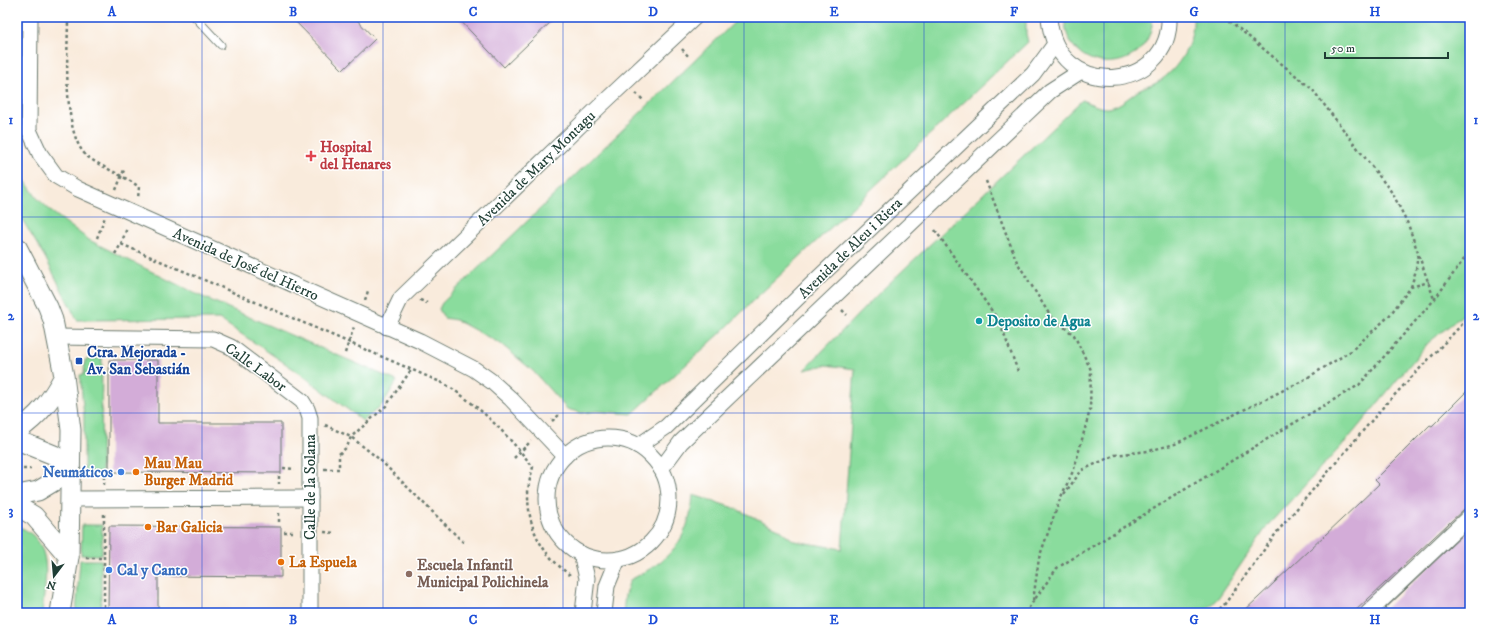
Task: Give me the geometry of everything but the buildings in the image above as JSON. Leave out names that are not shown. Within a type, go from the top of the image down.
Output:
[{"type":"street","name":"Avenida de José del Hierro","points":[[30,17],[29,130],[40,154],[56,176],[78,189],[387,327],[474,369],[511,399],[565,456]]},
{"type":"street","name":"Avenida de Mary Montagu","points":[[387,327],[401,298],[599,106],[695,17]]},
{"type":"street","points":[[1049,17],[1050,30],[1055,44],[1062,55],[1081,71],[1097,77],[1114,78],[1130,75],[1145,67],[1157,55],[1165,40],[1169,17]]},
{"type":"street","name":"Avenida de Aleu i Riera","points":[[638,446],[666,427],[814,281],[1033,74],[1055,44]]},
{"type":"street","name":"Avenida de Aleu i Riera","points":[[662,469],[681,442],[836,294],[1050,91],[1081,71]]},
{"type":"street","points":[[17,247],[48,307],[53,320],[55,337],[64,376],[72,430],[70,499],[75,557],[60,613]]},
{"type":"street","name":"Calle Labor","points":[[55,337],[213,339],[231,348],[302,401],[308,413]]},
{"type":"street","points":[[17,431],[37,416],[53,397],[64,376]]},
{"type":"street","name":"Calle de la Solana","points":[[308,413],[310,613]]},
{"type":"street","points":[[600,438],[613,438],[638,446],[655,460],[662,469],[669,491],[668,508],[664,524],[646,547],[618,559],[599,559],[581,554],[571,548],[556,531],[548,509],[547,497],[552,474],[565,456],[575,447],[600,438]]},
{"type":"street","points":[[17,440],[54,455],[71,471]]},
{"type":"street","points":[[17,495],[43,488],[71,471]]},
{"type":"street","points":[[70,499],[310,498]]},
{"type":"street","points":[[17,506],[25,509],[75,557]]},
{"type":"street","points":[[1368,613],[1470,516]]},
{"type":"street","points":[[581,554],[585,567],[586,584],[583,613]]},
{"type":"street","points":[[604,613],[607,586],[618,559]]},
{"type":"lane","points":[[195,17],[220,45]]},
{"type":"path","points":[[68,17],[69,104],[71,125],[77,144],[88,157],[139,186],[139,196],[121,244],[115,254]]},
{"type":"path","points":[[1225,17],[1312,89],[1393,194],[1408,224],[1434,300]]},
{"type":"path","points":[[986,181],[1017,262],[1051,317],[1074,335],[1091,370],[1090,410],[1074,469],[1060,499],[1039,558],[1033,602]]},
{"type":"path","points":[[935,230],[999,320],[1019,374]]},
{"type":"path","points":[[121,244],[445,384],[465,397],[483,411],[515,444],[533,467],[528,493],[532,523],[540,546],[554,564],[574,579],[586,584]]},
{"type":"path","points":[[1060,499],[1082,470],[1116,455],[1148,452],[1175,444],[1302,381],[1351,351],[1389,316],[1411,287],[1416,270],[1418,250]]},
{"type":"path","points":[[1025,613],[1057,568],[1276,433],[1359,385],[1434,300],[1470,251]]},
{"type":"path","points":[[1411,287],[1429,282]]},
{"type":"path","points":[[1215,613],[1224,605],[1277,532],[1384,406],[1470,316]]},
{"type":"path","points":[[339,470],[339,454],[347,447],[351,437],[386,406],[411,370]]},
{"type":"path","points":[[308,413],[351,437],[379,459],[465,544]]},
{"type":"path","points":[[17,469],[31,469]]},
{"type":"path","points":[[104,476],[104,613]]},
{"type":"path","points":[[75,557],[104,558]]},
{"type":"green space","points":[[740,17],[1021,17],[1026,22],[1028,42],[758,296],[724,330],[632,414],[597,411],[582,413],[567,409],[533,371],[501,344],[456,320],[444,318],[439,309],[442,303]]},
{"type":"green space","points":[[1065,17],[1153,17],[1148,37],[1138,52],[1123,60],[1107,62],[1091,59],[1077,50],[1068,36]]},
{"type":"green space","points":[[1193,17],[1470,17],[1470,309],[1428,343],[1347,440],[1268,525],[1218,598],[1202,613],[623,613],[625,595],[630,580],[656,565],[675,547],[682,537],[691,511],[693,495],[734,508],[779,529],[794,541],[842,549],[855,369],[826,365],[804,370],[878,294],[1082,100],[1102,108],[1113,107],[1138,91],[1156,83],[1173,70],[1184,54],[1188,45],[1193,26]]},
{"type":"green space","points":[[17,169],[37,198],[53,213],[89,240],[196,294],[397,381],[382,405],[363,421],[298,372],[219,319],[77,320],[46,259],[17,211]]},
{"type":"green space","points":[[102,358],[101,473],[84,473],[84,416],[80,375],[84,374],[85,360]]},
{"type":"green space","points":[[82,525],[102,525],[102,555],[81,555]]},
{"type":"green space","points":[[17,526],[29,532],[38,541],[43,551],[46,575],[42,613],[17,613]]},
{"type":"green space","points":[[80,560],[101,560],[101,613],[76,613]]},
{"type":"place","name":"Hospital del Henares","points":[[311,156]]},
{"type":"place","name":"Deposito de Agua","points":[[979,321]]},
{"type":"place","name":"Ctra. Mejorada - Av. San Sebastián","points":[[79,361]]},
{"type":"place","name":"Neumáticos","points":[[121,472]]},
{"type":"place","name":"Mau Mau Burger Madrid","points":[[136,472]]},
{"type":"place","name":"Bar Galicia","points":[[148,527]]},
{"type":"place","name":"La Espuela","points":[[281,562]]},
{"type":"place","name":"Cal y Canto","points":[[109,570]]},
{"type":"place","name":"Escuela Infantil Municipal Polichinela","points":[[409,574]]}]
